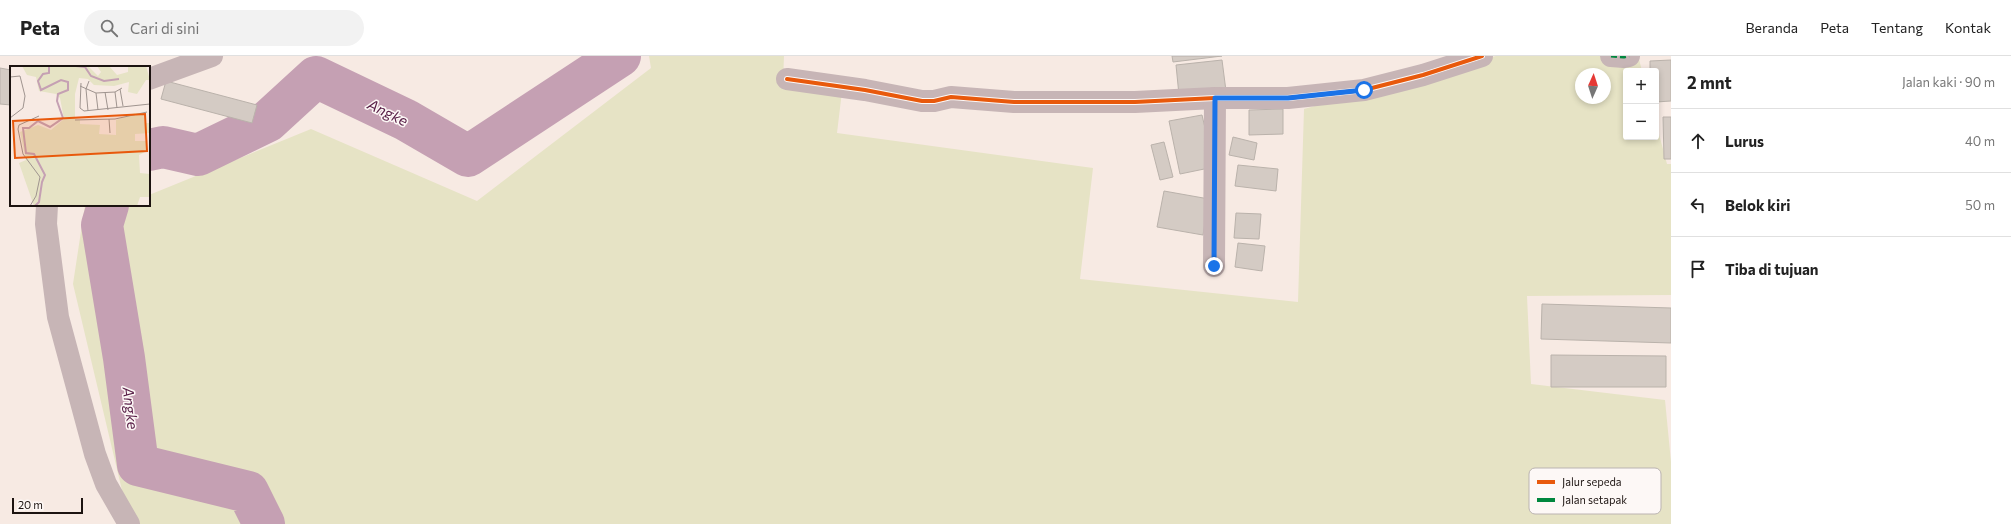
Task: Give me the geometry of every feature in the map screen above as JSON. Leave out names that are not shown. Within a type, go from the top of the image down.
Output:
[{"type":"street","points":[[150,79],[212,56]]},
{"type":"street","points":[[787,79],[865,90],[922,101],[934,101],[951,97],[1014,102],[1135,102],[1215,98],[1288,98],[1364,90],[1422,75],[1482,56]]},
{"type":"street","points":[[1611,56],[1629,56]]},
{"type":"street","points":[[1214,266],[1215,98]]},
{"type":"street","points":[[47,206],[46,224],[58,316],[95,454],[106,484],[129,524]]},
{"type":"shaded area","points":[[649,56],[784,56],[783,81],[843,83],[837,133],[1093,168],[1080,279],[1298,302],[1304,109],[1496,56],[1621,56],[1639,59],[1641,68],[1623,68],[1623,140],[1659,140],[1659,134],[1667,164],[1671,164],[1671,295],[1527,296],[1531,384],[1665,400],[1671,462],[1671,524],[130,524],[73,284],[85,206],[150,206],[150,195],[311,129],[477,201],[651,68]]},
{"type":"building","points":[[1172,56],[1222,56],[1173,62]]},
{"type":"building","points":[[1222,60],[1226,91],[1179,95],[1176,65]]},
{"type":"building","points":[[1671,60],[1671,101],[1659,102],[1659,68],[1650,68],[1650,61]]},
{"type":"building","points":[[0,68],[10,70],[10,105],[0,104]]},
{"type":"building","points":[[166,81],[257,105],[252,123],[161,99]]},
{"type":"building","points":[[1283,109],[1283,134],[1249,135],[1249,110]]},
{"type":"building","points":[[1202,115],[1214,167],[1180,174],[1169,121]]},
{"type":"building","points":[[1663,117],[1671,117],[1671,159],[1664,159]]},
{"type":"building","points":[[1233,137],[1257,143],[1254,160],[1229,155]]},
{"type":"building","points":[[1164,142],[1173,177],[1160,180],[1151,145]]},
{"type":"building","points":[[1238,165],[1278,169],[1276,191],[1235,186]]},
{"type":"building","points":[[1164,191],[1209,199],[1203,235],[1157,227]]},
{"type":"building","points":[[1236,213],[1261,214],[1259,239],[1234,238]]},
{"type":"building","points":[[1238,243],[1265,246],[1262,271],[1235,267]]},
{"type":"building","points":[[1542,304],[1671,308],[1671,343],[1541,339]]},
{"type":"building","points":[[1551,355],[1666,356],[1666,387],[1551,387]]},
{"type":"waterway","name":"Angke","points":[[150,150],[163,147],[198,155],[268,121],[316,77],[406,120],[468,156],[620,56]]},
{"type":"waterway","name":"Angke","points":[[108,206],[102,225],[124,358],[138,465],[248,492],[264,524]]},
{"type":"marked path","points":[[1611,56],[1629,56]]},
{"type":"marked path","points":[[1214,266],[1215,98]]},
{"type":"cycle path","points":[[787,79],[865,90],[922,101],[934,101],[951,97],[1014,102],[1135,102],[1215,98],[1288,98],[1364,90],[1423,75],[1482,56]]},
{"type":"route","points":[[1214,266],[1215,98],[1288,98],[1364,90]]}]
